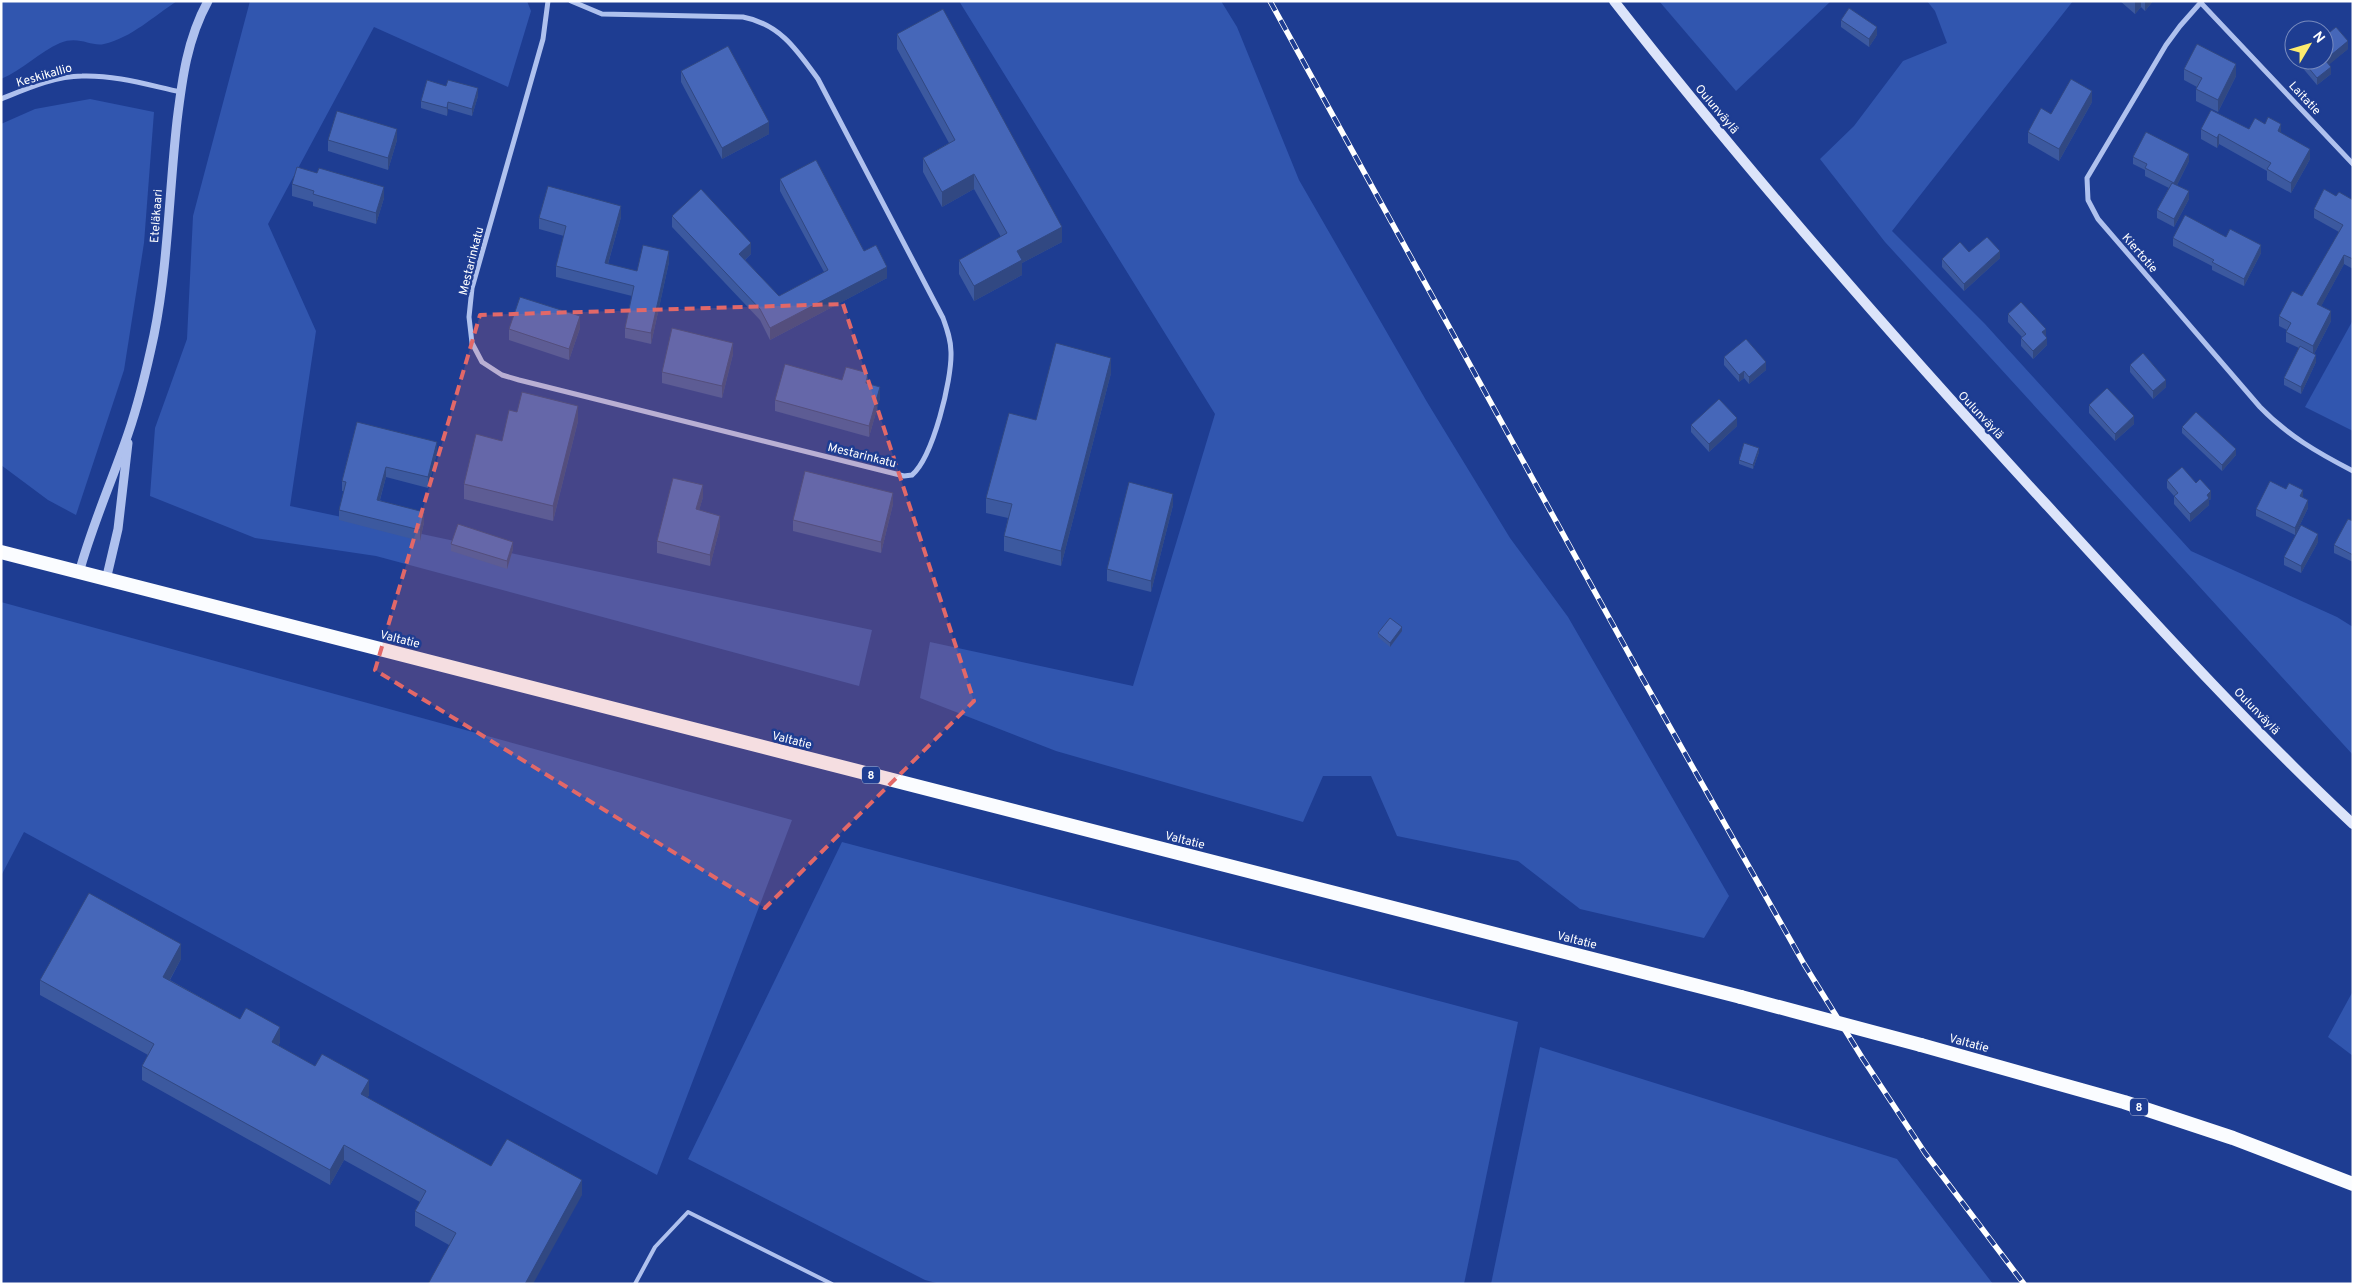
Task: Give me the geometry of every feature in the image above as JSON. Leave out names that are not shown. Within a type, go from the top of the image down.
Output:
[{"type":"highway","name":"Valtatie","points":[[1,552],[1741,997],[1921,1045],[2124,1102],[2234,1138],[2353,1184]]},
{"type":"main road","name":"Oulunväylä","points":[[1614,1],[1765,186],[1947,396],[2188,656],[2310,784],[2353,824]]},
{"type":"street","name":"Eteläkaari","points":[[79,573],[99,510],[129,433],[146,370],[160,294],[186,59],[208,1]]},
{"type":"street","name":"Mestarinkatu","points":[[548,1],[543,39],[472,288],[469,331],[476,353],[482,362],[502,375],[519,380],[904,476],[912,475],[925,460],[948,388],[951,363],[949,335],[943,318],[818,79],[798,50],[783,35],[758,20],[743,17],[602,14],[571,1]]},
{"type":"street","name":"Laitatie","points":[[2202,2],[2353,164]]},
{"type":"street","name":"Kiertotie","points":[[2202,2],[2166,45],[2087,178],[2088,200],[2098,219],[2260,407],[2280,427],[2300,442],[2353,471]]},
{"type":"street","name":"Keskikallio","points":[[1,99],[54,81],[80,76],[116,78],[181,92]]},
{"type":"street","name":"Eteläkaari","points":[[106,580],[118,529],[127,465],[129,433]]},
{"type":"lane","points":[[635,1284],[655,1247],[688,1212],[832,1284]]},
{"type":"highlighted area","points":[[843,304],[974,701],[765,908],[375,670],[480,315]]},
{"type":"shaded area","points":[[1,1],[177,1],[124,37],[104,44],[73,40],[60,43],[17,71],[1,79]]},
{"type":"shaded area","points":[[250,1],[527,1],[531,11],[508,87],[374,27],[268,224],[316,331],[290,506],[872,630],[859,686],[376,556],[255,538],[150,496],[155,428],[187,339],[193,216]]},
{"type":"shaded area","points":[[959,1],[1221,1],[1237,27],[1299,180],[1427,402],[1510,538],[1568,617],[1729,896],[1704,938],[1580,909],[1518,861],[1397,836],[1371,776],[1323,776],[1303,822],[1056,751],[920,698],[930,642],[1133,686],[1215,414]]},
{"type":"shaded area","points":[[1659,1],[1831,1],[1736,91]]},
{"type":"shaded area","points":[[1927,1],[2073,1],[1892,231],[1985,324],[2191,551],[2337,617],[2353,627],[2353,755],[1885,242],[1820,159],[1854,126],[1903,61],[1947,43],[1935,11]]},
{"type":"shaded area","points":[[90,99],[154,112],[144,243],[124,370],[76,515],[48,500],[1,465],[1,124],[35,109]]},
{"type":"shaded area","points":[[2353,320],[2353,431],[2305,407]]},
{"type":"shaded area","points":[[1,602],[792,820],[657,1175],[24,832],[1,876]]},
{"type":"shaded area","points":[[842,842],[1518,1022],[1464,1284],[940,1284],[925,1280],[688,1159]]},
{"type":"shaded area","points":[[2353,991],[2353,1056],[2328,1037]]},
{"type":"shaded area","points":[[1540,1047],[1897,1159],[1993,1284],[1491,1284]]},
{"type":"building","points":[[1849,8],[1877,27],[1869,39],[1841,20]]},
{"type":"building","points":[[943,9],[1062,227],[1017,251],[1022,260],[974,286],[959,260],[1007,233],[974,174],[942,192],[923,158],[955,140],[897,34]]},
{"type":"building","points":[[2336,27],[2348,41],[2334,53],[2334,29]]},
{"type":"building","points":[[2197,44],[2236,64],[2218,100],[2196,89],[2202,78],[2184,69]]},
{"type":"building","points":[[728,46],[769,122],[722,148],[681,71]]},
{"type":"building","points":[[2310,70],[2327,70],[2317,78]]},
{"type":"building","points":[[2071,79],[2092,91],[2059,149],[2028,132],[2041,108],[2051,114]]},
{"type":"building","points":[[427,80],[446,86],[448,80],[478,88],[472,109],[448,102],[447,108],[421,101]]},
{"type":"building","points":[[2211,110],[2249,129],[2255,118],[2265,124],[2268,117],[2281,124],[2278,131],[2310,149],[2291,183],[2267,169],[2271,163],[2219,134],[2217,138],[2201,129]]},
{"type":"building","points":[[337,111],[397,129],[388,158],[328,140]]},
{"type":"building","points":[[2146,132],[2189,154],[2174,183],[2145,168],[2147,164],[2133,157]]},
{"type":"building","points":[[816,160],[864,251],[876,245],[887,267],[770,328],[760,309],[672,216],[701,189],[751,243],[739,254],[779,296],[828,270],[780,179]]},
{"type":"building","points":[[297,167],[317,173],[319,168],[384,187],[376,213],[313,194],[314,191],[292,184]]},
{"type":"building","points":[[2172,183],[2189,191],[2174,219],[2157,210]]},
{"type":"building","points":[[548,186],[621,206],[605,263],[637,271],[643,245],[669,251],[651,333],[625,328],[634,286],[556,266],[566,226],[539,218]]},
{"type":"building","points":[[2324,189],[2336,196],[2339,192],[2353,200],[2353,259],[2344,255],[2317,304],[2331,311],[2313,346],[2286,332],[2291,323],[2279,316],[2292,291],[2302,296],[2343,225],[2314,209]]},
{"type":"building","points":[[2185,215],[2226,237],[2230,229],[2261,245],[2244,279],[2173,238]]},
{"type":"building","points":[[1987,237],[2000,251],[1964,284],[1942,259],[1960,242],[1969,252]]},
{"type":"building","points":[[520,297],[580,316],[569,349],[509,329]]},
{"type":"building","points":[[2021,302],[2046,329],[2042,332],[2047,338],[2033,351],[2021,338],[2026,334],[2008,314]]},
{"type":"building","points":[[672,328],[733,343],[722,386],[662,372]]},
{"type":"building","points":[[1746,339],[1766,362],[1749,377],[1744,371],[1739,375],[1724,357]]},
{"type":"building","points":[[1056,343],[1111,358],[1061,551],[1004,536],[1012,504],[986,498],[1009,413],[1036,420]]},
{"type":"building","points":[[2300,346],[2316,355],[2301,387],[2284,378]]},
{"type":"building","points":[[2143,353],[2166,380],[2153,391],[2130,365]]},
{"type":"building","points":[[785,364],[842,380],[846,367],[868,373],[866,383],[880,387],[869,426],[775,400]]},
{"type":"building","points":[[2107,388],[2134,416],[2115,434],[2089,405]]},
{"type":"building","points":[[522,392],[578,406],[553,506],[464,484],[476,434],[502,441],[509,410],[517,412]]},
{"type":"building","points":[[1719,399],[1737,418],[1709,444],[1691,425]]},
{"type":"building","points":[[2196,412],[2236,449],[2222,465],[2182,427]]},
{"type":"building","points":[[357,422],[437,442],[428,477],[386,467],[377,500],[424,512],[420,530],[339,510],[346,482],[342,481]]},
{"type":"building","points":[[1744,443],[1759,448],[1753,465],[1739,460]]},
{"type":"building","points":[[2182,467],[2196,483],[2200,479],[2211,491],[2207,495],[2209,498],[2190,514],[2174,496],[2178,493],[2167,480]]},
{"type":"building","points":[[805,471],[893,493],[881,542],[793,520]]},
{"type":"building","points":[[673,478],[703,485],[696,509],[720,516],[710,555],[657,541]]},
{"type":"building","points":[[2270,481],[2286,489],[2289,483],[2303,490],[2300,496],[2308,500],[2295,528],[2256,509]]},
{"type":"building","points":[[1129,482],[1173,494],[1151,581],[1107,569]]},
{"type":"building","points":[[2348,519],[2353,521],[2353,555],[2334,545]]},
{"type":"building","points":[[458,524],[513,542],[507,561],[451,544]]},
{"type":"building","points":[[2301,525],[2318,534],[2301,566],[2284,557]]},
{"type":"building","points":[[1390,618],[1402,627],[1390,643],[1378,633]]},
{"type":"building","points":[[89,893],[181,944],[163,977],[240,1019],[246,1008],[280,1027],[272,1042],[315,1066],[322,1054],[369,1080],[361,1094],[491,1166],[507,1139],[582,1180],[525,1284],[428,1284],[456,1233],[415,1211],[426,1191],[344,1145],[330,1170],[142,1066],[154,1044],[40,980]]},
{"type":"railway","points":[[1270,1],[1640,674],[1804,964],[1863,1059],[1925,1153],[2024,1284]]}]
